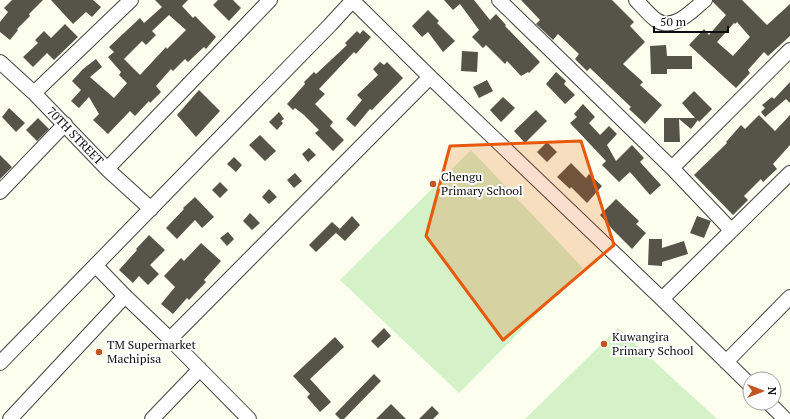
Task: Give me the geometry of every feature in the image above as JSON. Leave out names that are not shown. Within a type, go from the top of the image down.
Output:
[{"type":"street","points":[[34,93],[130,0]]},
{"type":"street","points":[[107,169],[270,0]]},
{"type":"street","points":[[0,363],[330,26],[353,0],[430,77],[742,377]]},
{"type":"street","points":[[499,0],[672,168],[731,230]]},
{"type":"street","points":[[636,0],[656,20],[662,23],[671,23],[680,20],[705,0]]},
{"type":"street","points":[[672,168],[790,50]]},
{"type":"street","name":"70TH STREET","points":[[0,62],[34,93],[107,169],[151,208]]},
{"type":"street","points":[[170,339],[430,77]]},
{"type":"street","points":[[0,192],[65,124]]},
{"type":"street","points":[[662,299],[790,173]]},
{"type":"street","points":[[96,266],[249,419]]},
{"type":"street","points":[[10,419],[125,296]]},
{"type":"street","points":[[726,362],[790,297]]},
{"type":"street","points":[[152,419],[200,370]]},
{"type":"street","points":[[778,411],[786,419]]},
{"type":"highlighted area","points":[[581,141],[614,245],[503,340],[426,236],[450,146]]},
{"type":"green space","points":[[471,150],[583,268],[459,393],[340,280]]},
{"type":"green space","points":[[618,328],[717,419],[525,419]]},
{"type":"building","points":[[12,0],[43,0],[29,14],[30,16],[17,29],[18,30],[10,40],[0,32],[0,22],[8,12],[4,8]]},
{"type":"building","points":[[51,0],[93,0],[101,7],[92,17],[86,12],[73,24]]},
{"type":"building","points":[[155,0],[188,0],[182,6],[193,18],[195,16],[216,37],[206,49],[204,47],[188,62],[185,59],[173,71],[171,69],[156,86],[161,92],[150,103],[149,101],[135,116],[130,111],[108,134],[93,120],[99,114],[89,97],[79,108],[71,101],[81,90],[72,81],[83,69],[96,59],[102,67],[90,77],[114,98],[127,83],[119,75],[121,72],[108,57],[114,52],[109,47],[140,18],[144,23],[162,7]],"holes":[[[169,15],[186,30],[167,49],[166,47],[140,75],[124,59],[142,41],[146,45],[156,35],[152,31]]]},
{"type":"building","points":[[218,0],[233,0],[241,8],[229,21],[213,5]]},
{"type":"building","points":[[444,0],[474,0],[490,20],[496,14],[506,25],[505,26],[540,62],[529,73],[528,72],[521,76],[507,61],[505,64],[486,45],[483,48],[472,37],[479,30],[460,4],[453,10]]},
{"type":"building","points":[[521,0],[612,0],[634,22],[630,26],[645,42],[623,64],[643,82],[640,85],[662,105],[645,124],[629,109],[631,107],[590,68],[587,71],[575,59],[579,54],[558,34],[553,40],[536,24],[540,20]]},
{"type":"building","points":[[713,0],[742,0],[767,25],[790,4],[790,36],[768,56],[764,52],[748,70],[750,73],[736,88],[689,45],[704,29],[709,35],[726,15],[713,2]],"holes":[[[737,22],[750,37],[733,56],[717,42],[734,23],[735,24]]]},
{"type":"building","points":[[428,10],[439,21],[437,23],[455,41],[443,52],[428,32],[422,37],[412,26]]},
{"type":"building","points":[[65,24],[78,37],[54,60],[47,53],[33,67],[23,57],[38,43],[35,40],[44,31],[51,38]]},
{"type":"building","points":[[363,30],[371,37],[356,54],[354,52],[319,89],[325,94],[315,104],[333,122],[330,126],[344,140],[333,151],[315,133],[319,130],[304,115],[295,108],[293,110],[287,104],[314,72],[316,74],[347,45],[345,43],[357,31],[360,34]]},
{"type":"building","points":[[666,45],[667,56],[692,56],[692,69],[667,69],[667,74],[651,74],[650,46]]},
{"type":"building","points":[[462,51],[478,52],[477,72],[461,71]]},
{"type":"building","points":[[380,62],[384,65],[387,62],[403,78],[372,110],[370,109],[355,127],[346,119],[362,100],[357,95],[378,75],[373,69]]},
{"type":"building","points":[[556,72],[566,81],[564,84],[575,95],[565,104],[546,84]]},
{"type":"building","points":[[487,80],[493,91],[479,98],[473,87]]},
{"type":"building","points":[[790,82],[790,103],[786,99],[765,117],[761,112],[765,108],[762,105],[772,97],[774,99]]},
{"type":"building","points":[[199,90],[220,111],[196,137],[177,115]]},
{"type":"building","points":[[694,91],[712,109],[699,122],[698,120],[691,129],[679,119],[680,142],[664,142],[664,118],[695,118],[682,103]]},
{"type":"building","points":[[503,97],[515,108],[501,122],[490,110]]},
{"type":"building","points":[[583,104],[595,117],[589,123],[600,135],[609,126],[617,134],[607,145],[616,161],[632,145],[644,158],[640,162],[661,185],[650,195],[630,172],[619,182],[602,165],[606,161],[570,123],[577,117],[574,114]]},
{"type":"building","points":[[9,108],[25,123],[16,132],[2,117]]},
{"type":"building","points":[[536,110],[547,121],[525,143],[514,131]]},
{"type":"building","points":[[279,112],[284,119],[281,121],[283,123],[277,130],[269,122]]},
{"type":"building","points":[[759,115],[775,131],[790,115],[790,145],[773,164],[777,169],[763,182],[761,179],[744,196],[748,200],[733,215],[694,175],[727,143],[726,142],[741,125],[745,129]]},
{"type":"building","points":[[38,118],[49,129],[37,141],[26,130]]},
{"type":"building","points":[[260,135],[276,151],[265,161],[249,145]]},
{"type":"building","points":[[547,142],[557,152],[547,162],[537,152]]},
{"type":"building","points":[[309,148],[316,155],[308,162],[302,154]]},
{"type":"building","points":[[0,155],[12,167],[0,179]]},
{"type":"building","points":[[234,157],[242,165],[236,172],[227,164]]},
{"type":"building","points":[[571,163],[586,178],[589,174],[602,186],[587,203],[571,187],[570,189],[557,177]]},
{"type":"building","points":[[295,173],[302,181],[294,188],[287,180]]},
{"type":"building","points":[[220,182],[228,190],[220,198],[212,190]]},
{"type":"building","points":[[269,189],[277,197],[269,204],[262,197]]},
{"type":"building","points":[[195,197],[214,217],[202,228],[195,220],[177,239],[166,228],[184,209],[183,208]]},
{"type":"building","points":[[616,199],[639,221],[636,224],[646,233],[632,249],[600,215]]},
{"type":"building","points":[[250,213],[260,223],[252,230],[243,221]]},
{"type":"building","points":[[352,216],[360,225],[345,241],[336,233]]},
{"type":"building","points":[[697,216],[711,221],[704,238],[690,233]]},
{"type":"building","points":[[332,222],[340,229],[316,252],[309,245]]},
{"type":"building","points":[[228,232],[234,239],[227,246],[220,238]]},
{"type":"building","points":[[149,235],[165,250],[150,265],[159,274],[148,285],[139,276],[133,283],[119,270]]},
{"type":"building","points":[[649,239],[662,239],[662,248],[684,241],[688,254],[662,262],[662,266],[648,265]]},
{"type":"building","points":[[201,243],[221,261],[204,280],[206,282],[189,300],[187,298],[173,314],[161,304],[175,287],[164,276],[181,258],[184,261]]},
{"type":"building","points":[[384,328],[391,336],[378,348],[371,341]]},
{"type":"building","points":[[335,337],[344,347],[310,379],[331,402],[320,412],[307,397],[310,394],[293,376]]},
{"type":"building","points":[[374,374],[381,381],[344,419],[340,419],[335,414]]},
{"type":"building","points":[[391,404],[406,419],[376,419]]},
{"type":"building","points":[[432,406],[439,413],[433,419],[419,419]]},
{"type":"place","name":"Chengu Primary School","points":[[433,184]]},
{"type":"place","name":"Kuwangira Primary School","points":[[604,344]]},
{"type":"place","name":"TM Supermarket Machipisa","points":[[99,352]]}]
